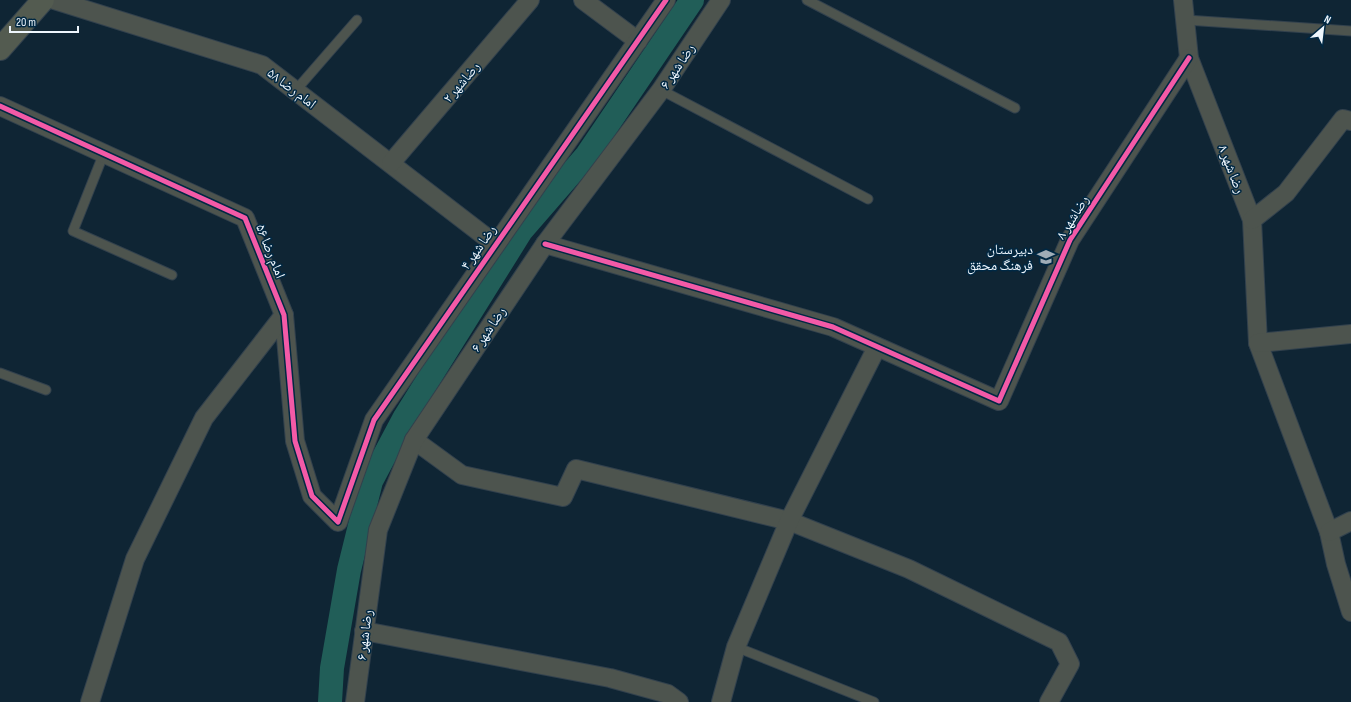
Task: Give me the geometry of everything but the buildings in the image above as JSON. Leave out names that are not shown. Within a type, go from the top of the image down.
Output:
[{"type":"main road","points":[[0,49],[43,0]]},
{"type":"street","name":"امام رضا ۵۸","points":[[54,0],[262,65],[495,244]]},
{"type":"street","name":"رضاشهر ۲","points":[[391,163],[530,0]]},
{"type":"street","points":[[583,0],[638,41]]},
{"type":"street","name":"رضا شهر ۴","points":[[338,522],[374,420],[666,0]]},
{"type":"street","name":"رضا شهر ۶","points":[[356,702],[378,530],[414,440],[545,244],[661,90],[722,0]]},
{"type":"street","name":"رضا شهر ۸","points":[[1183,0],[1189,58],[1252,220],[1258,343],[1329,532],[1336,564],[1351,612]]},
{"type":"street","name":"رضاشهر ۸","points":[[877,347],[999,401],[1070,240],[1189,58]]},
{"type":"street","name":"امام رضا ۵۶","points":[[0,106],[245,218],[284,315],[295,441],[312,496],[338,522]]},
{"type":"street","points":[[1252,220],[1286,193],[1344,119],[1351,121]]},
{"type":"street","points":[[545,244],[833,327],[877,347],[789,521],[736,647],[721,702]]},
{"type":"street","points":[[90,702],[135,559],[204,418],[284,315]]},
{"type":"street","points":[[1258,343],[1351,334]]},
{"type":"street","points":[[414,440],[462,475],[562,497],[576,469],[789,521],[908,569],[1059,642],[1070,664],[1049,702]]},
{"type":"street","points":[[1329,532],[1351,520]]},
{"type":"street","points":[[364,631],[610,678],[668,694],[679,702]]},
{"type":"lane","points":[[807,0],[1015,108]]},
{"type":"lane","points":[[296,90],[357,20]]},
{"type":"lane","points":[[1186,20],[1351,32]]},
{"type":"lane","points":[[661,90],[868,199]]},
{"type":"lane","points":[[104,153],[73,231],[172,274]]},
{"type":"lane","points":[[0,373],[46,390]]},
{"type":"lane","points":[[736,647],[874,702]]},
{"type":"waterway","points":[[330,702],[332,668],[349,570],[371,481],[405,417],[521,231],[587,155],[692,0]]},
{"type":"cycle path","points":[[0,106],[245,218],[284,315],[295,441],[312,496],[338,522],[374,420],[666,0]]},
{"type":"cycle path","points":[[545,244],[833,327],[999,401],[1070,240],[1189,58]]},
{"type":"place","name":"دبیرستان فرهنگ محقق","points":[[1046,257]]}]
